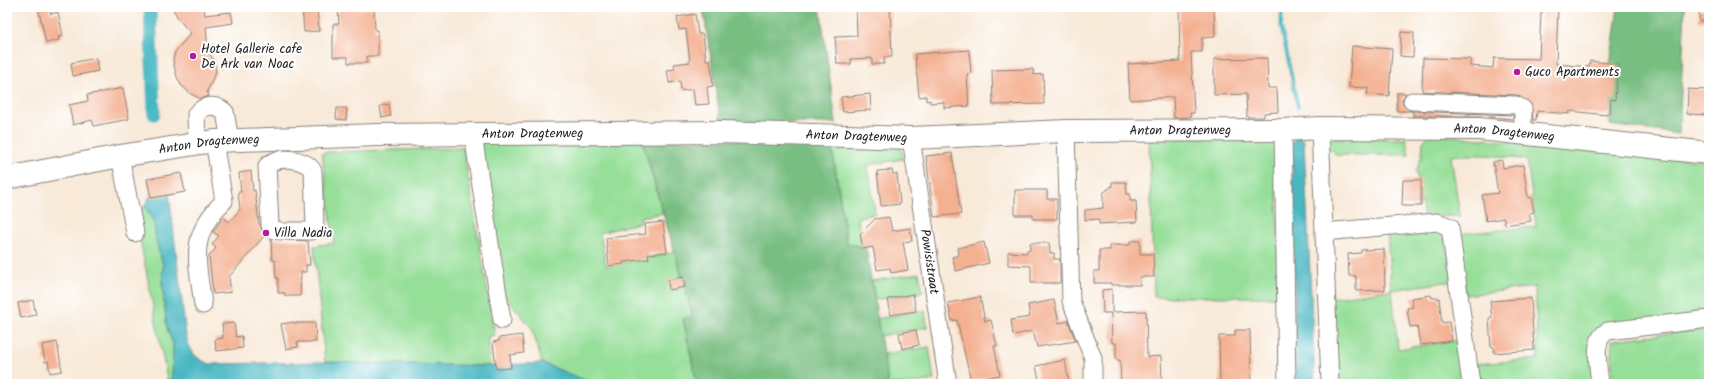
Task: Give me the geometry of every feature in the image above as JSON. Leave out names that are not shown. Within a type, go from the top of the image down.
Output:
[{"type":"main road","name":"Anton Dragtenweg","points":[[7,178],[120,156],[214,141],[288,138],[473,135],[721,132],[911,138],[1066,131],[1283,130],[1320,128],[1479,129],[1709,153]]},
{"type":"street","points":[[1412,102],[1516,105],[1523,109],[1523,134]]},
{"type":"street","points":[[1320,128],[1330,384]]},
{"type":"street","points":[[1283,130],[1287,384]]},
{"type":"street","points":[[1066,131],[1071,301],[1093,358],[1093,384]]},
{"type":"street","points":[[473,135],[502,320]]},
{"type":"street","points":[[287,160],[288,138]]},
{"type":"street","name":"Powisistraat","points":[[911,138],[948,384]]},
{"type":"street","points":[[203,305],[196,258],[199,235],[211,215],[224,201],[214,141]]},
{"type":"street","points":[[120,156],[135,233]]},
{"type":"street","points":[[287,160],[306,162],[313,171],[314,230],[274,230],[270,225],[267,166],[274,162],[287,160]]},
{"type":"street","points":[[1324,232],[1436,222],[1450,227],[1471,384]]},
{"type":"street","points":[[1600,384],[1598,342],[1603,333],[1608,331],[1709,319]]},
{"type":"green space","points":[[703,7],[820,7],[836,123],[721,123]]},
{"type":"green space","points":[[1618,7],[1685,7],[1679,134],[1610,125],[1610,65]]},
{"type":"green space","points":[[1430,134],[1709,161],[1709,324],[1605,336],[1606,384],[1478,384],[1475,364],[1538,359],[1535,287],[1466,295],[1456,234],[1536,227],[1527,160],[1489,155],[1451,156],[1460,216],[1424,217],[1416,171],[1422,155],[1423,142]]},
{"type":"green space","points":[[1276,137],[1279,297],[1154,297],[1149,138]]},
{"type":"green space","points":[[1326,138],[1406,139],[1409,155],[1335,155],[1334,150],[1326,150]]},
{"type":"green space","points":[[642,140],[663,213],[640,217],[641,222],[600,233],[606,266],[675,252],[693,317],[683,319],[697,384],[587,384],[587,381],[542,363],[532,328],[502,293],[478,141]]},
{"type":"green space","points":[[642,140],[831,141],[847,243],[866,248],[888,384],[697,384],[683,319],[693,316]]},
{"type":"green space","points":[[831,141],[901,147],[903,159],[868,165],[875,214],[858,217],[861,247],[847,243]]},
{"type":"green space","points":[[463,148],[495,335],[488,336],[490,366],[325,362],[314,246],[334,243],[322,152]]},
{"type":"green space","points":[[145,206],[154,223],[156,241],[163,265],[162,283],[167,328],[173,344],[172,380],[174,384],[168,384],[134,208]]},
{"type":"green space","points":[[1438,228],[1444,235],[1453,281],[1392,290],[1398,349],[1461,340],[1467,384],[1334,384],[1331,298],[1391,290],[1387,231]]},
{"type":"green space","points":[[919,273],[923,292],[875,300],[872,281]]},
{"type":"green space","points":[[925,310],[927,327],[879,336],[876,319]]},
{"type":"green space","points":[[1709,329],[1709,384],[1612,384],[1612,340]]},
{"type":"green space","points":[[929,347],[934,380],[908,384],[888,384],[883,354]]},
{"type":"water","points":[[1295,137],[1302,137],[1304,142],[1315,384],[1296,384],[1292,145]]},
{"type":"water","points":[[169,192],[186,336],[194,354],[205,362],[210,364],[325,362],[490,366],[542,363],[587,381],[587,384],[174,384],[172,380],[173,344],[167,328],[162,283],[163,265],[156,241],[154,223],[145,206],[150,196]]},
{"type":"building","points":[[38,7],[49,7],[51,14],[58,12],[63,36],[58,37],[59,40],[46,43]]},
{"type":"building","name":"Hotel Gallerie cafe De Ark van Noac","points":[[172,7],[204,7],[205,15],[231,12],[233,23],[206,27],[208,52],[214,60],[216,72],[207,91],[209,96],[201,99],[191,94],[181,85],[177,77],[173,61],[175,52],[191,33],[179,20]]},
{"type":"building","points":[[302,7],[317,7],[319,31],[304,32]]},
{"type":"building","points":[[338,7],[374,9],[375,30],[378,30],[378,56],[367,56],[367,63],[348,63],[348,57],[333,57],[333,24],[339,24]]},
{"type":"building","points":[[856,7],[890,7],[892,57],[884,57],[884,64],[872,64],[872,58],[851,59],[851,64],[837,64],[835,37],[857,36]]},
{"type":"building","points":[[1179,7],[1214,7],[1215,37],[1202,38],[1202,52],[1191,52],[1194,113],[1190,113],[1191,117],[1174,118],[1173,97],[1130,100],[1128,64],[1180,61]]},
{"type":"building","points":[[1543,7],[1558,7],[1556,64],[1589,67],[1590,61],[1618,64],[1615,100],[1611,99],[1610,113],[1607,113],[1607,115],[1570,111],[1569,114],[1537,111],[1536,120],[1533,120],[1531,104],[1517,95],[1422,91],[1423,58],[1470,59],[1470,66],[1493,68],[1494,58],[1539,59],[1541,12],[1543,12]]},
{"type":"building","points":[[1699,10],[1709,10],[1709,21],[1699,21]]},
{"type":"building","points":[[695,14],[698,34],[703,34],[706,60],[710,60],[713,86],[707,87],[709,104],[695,105],[693,89],[681,91],[680,81],[669,83],[667,70],[675,69],[674,64],[690,62],[686,29],[679,30],[677,17]]},
{"type":"building","points":[[1401,32],[1414,33],[1413,57],[1400,56]]},
{"type":"building","points":[[1352,46],[1392,49],[1389,96],[1367,94],[1368,88],[1349,87]]},
{"type":"building","points":[[969,50],[971,74],[967,74],[969,106],[944,108],[944,102],[930,103],[930,100],[926,101],[926,96],[919,97],[915,54]]},
{"type":"building","points":[[96,58],[98,71],[73,76],[71,63]]},
{"type":"building","points":[[1267,58],[1268,88],[1277,88],[1278,112],[1264,113],[1264,117],[1247,117],[1246,94],[1214,95],[1214,59]]},
{"type":"building","points":[[1033,69],[1034,75],[1043,74],[1044,104],[993,105],[992,70]]},
{"type":"building","points":[[123,88],[129,119],[94,126],[92,120],[73,125],[69,105],[88,101],[87,95]]},
{"type":"building","points":[[1688,89],[1709,90],[1709,115],[1687,114]]},
{"type":"building","points":[[1397,93],[1406,93],[1402,100],[1403,105],[1411,111],[1397,111]]},
{"type":"building","points":[[870,94],[871,110],[843,112],[841,97]]},
{"type":"building","points":[[389,104],[391,116],[382,118],[380,106]]},
{"type":"building","points":[[337,108],[347,108],[346,120],[336,119]]},
{"type":"building","points":[[1413,111],[1513,115],[1513,119],[1479,116],[1413,116]]},
{"type":"building","points":[[952,153],[961,214],[934,217],[926,156]]},
{"type":"building","points":[[1502,160],[1503,168],[1523,165],[1528,198],[1531,197],[1534,212],[1529,213],[1531,221],[1505,225],[1504,218],[1486,221],[1482,195],[1498,193],[1493,162]]},
{"type":"building","points":[[892,170],[893,174],[897,174],[900,204],[881,206],[877,171]]},
{"type":"building","points":[[251,171],[259,223],[265,235],[229,277],[231,292],[213,294],[209,256],[216,248],[212,244],[219,236],[213,232],[223,217],[229,222],[240,209],[238,192],[241,192],[239,173]]},
{"type":"building","points":[[181,173],[185,192],[151,198],[147,179]]},
{"type":"building","points":[[1403,180],[1421,180],[1421,206],[1402,206]]},
{"type":"building","points":[[1112,182],[1126,182],[1127,194],[1130,194],[1130,201],[1136,201],[1137,222],[1099,224],[1099,219],[1085,220],[1085,210],[1103,208],[1103,193],[1112,186]]},
{"type":"building","points":[[1015,190],[1047,190],[1047,199],[1057,199],[1057,219],[1033,219],[1033,215],[1015,215]]},
{"type":"building","points":[[889,217],[892,231],[910,228],[912,241],[903,242],[908,270],[891,273],[890,268],[877,270],[873,247],[863,249],[860,234],[875,219]]},
{"type":"building","points":[[663,222],[667,252],[648,254],[649,259],[623,262],[624,264],[609,266],[606,238],[646,234],[645,224]]},
{"type":"building","points":[[271,239],[308,241],[310,265],[306,265],[306,272],[301,272],[300,296],[285,296],[285,293],[278,293],[278,278],[276,278],[275,260],[272,260]]},
{"type":"building","points":[[1130,241],[1140,241],[1140,254],[1153,254],[1154,277],[1140,277],[1140,285],[1111,285],[1111,283],[1094,283],[1094,271],[1099,271],[1099,250],[1110,250],[1110,245],[1130,245]]},
{"type":"building","points":[[984,242],[989,263],[956,271],[952,257],[959,255],[958,248]]},
{"type":"building","points":[[1030,243],[1049,243],[1050,253],[1054,253],[1054,259],[1060,259],[1060,283],[1031,283],[1031,266],[1008,265],[1008,252],[1027,253],[1027,250],[1030,250]]},
{"type":"building","points":[[1384,249],[1385,290],[1356,291],[1356,276],[1349,276],[1348,254],[1361,253],[1361,250]]},
{"type":"building","points":[[683,277],[685,287],[669,290],[668,280]]},
{"type":"building","points":[[1112,289],[1112,312],[1146,311],[1147,357],[1161,356],[1162,384],[1121,384],[1120,360],[1116,360],[1116,343],[1112,343],[1111,313],[1103,313],[1102,290]]},
{"type":"building","points":[[913,294],[916,311],[891,315],[888,299]]},
{"type":"building","points":[[1431,295],[1432,298],[1439,298],[1442,323],[1449,322],[1452,341],[1420,345],[1417,326],[1410,327],[1407,308],[1413,307],[1411,298]]},
{"type":"building","points":[[980,297],[985,321],[991,320],[997,346],[994,346],[1000,375],[971,381],[957,320],[952,321],[948,303]]},
{"type":"building","points":[[1531,298],[1534,350],[1494,353],[1494,347],[1491,347],[1489,318],[1492,318],[1490,301]]},
{"type":"building","points":[[33,300],[36,315],[21,318],[18,303]]},
{"type":"building","points":[[1054,300],[1059,323],[1068,321],[1076,341],[1037,347],[1033,331],[1013,335],[1011,320],[1030,317],[1028,305]]},
{"type":"building","points":[[294,322],[315,323],[316,342],[297,342],[298,347],[286,349],[281,324]]},
{"type":"building","points":[[234,323],[236,337],[242,336],[243,348],[216,351],[215,339],[223,338],[222,324]]},
{"type":"building","points":[[916,330],[919,345],[902,349],[899,333]]},
{"type":"building","points":[[1235,330],[1250,330],[1251,383],[1220,384],[1219,336],[1235,336]]},
{"type":"building","points":[[522,335],[524,353],[510,355],[511,368],[496,369],[493,342],[499,341],[499,338]]},
{"type":"building","points":[[57,342],[62,371],[50,373],[48,361],[45,362],[42,345]]},
{"type":"building","points":[[1065,360],[1069,384],[1040,384],[1036,366]]},
{"type":"waterway","points":[[150,7],[154,114]]},
{"type":"waterway","points":[[1282,7],[1281,26],[1298,107]]},
{"type":"place","name":"Hotel Gallerie cafe De Ark van Noac","points":[[193,56]]},
{"type":"place","name":"Guco Apartments","points":[[1517,72]]},
{"type":"place","name":"Villa Nadia","points":[[266,233]]}]
